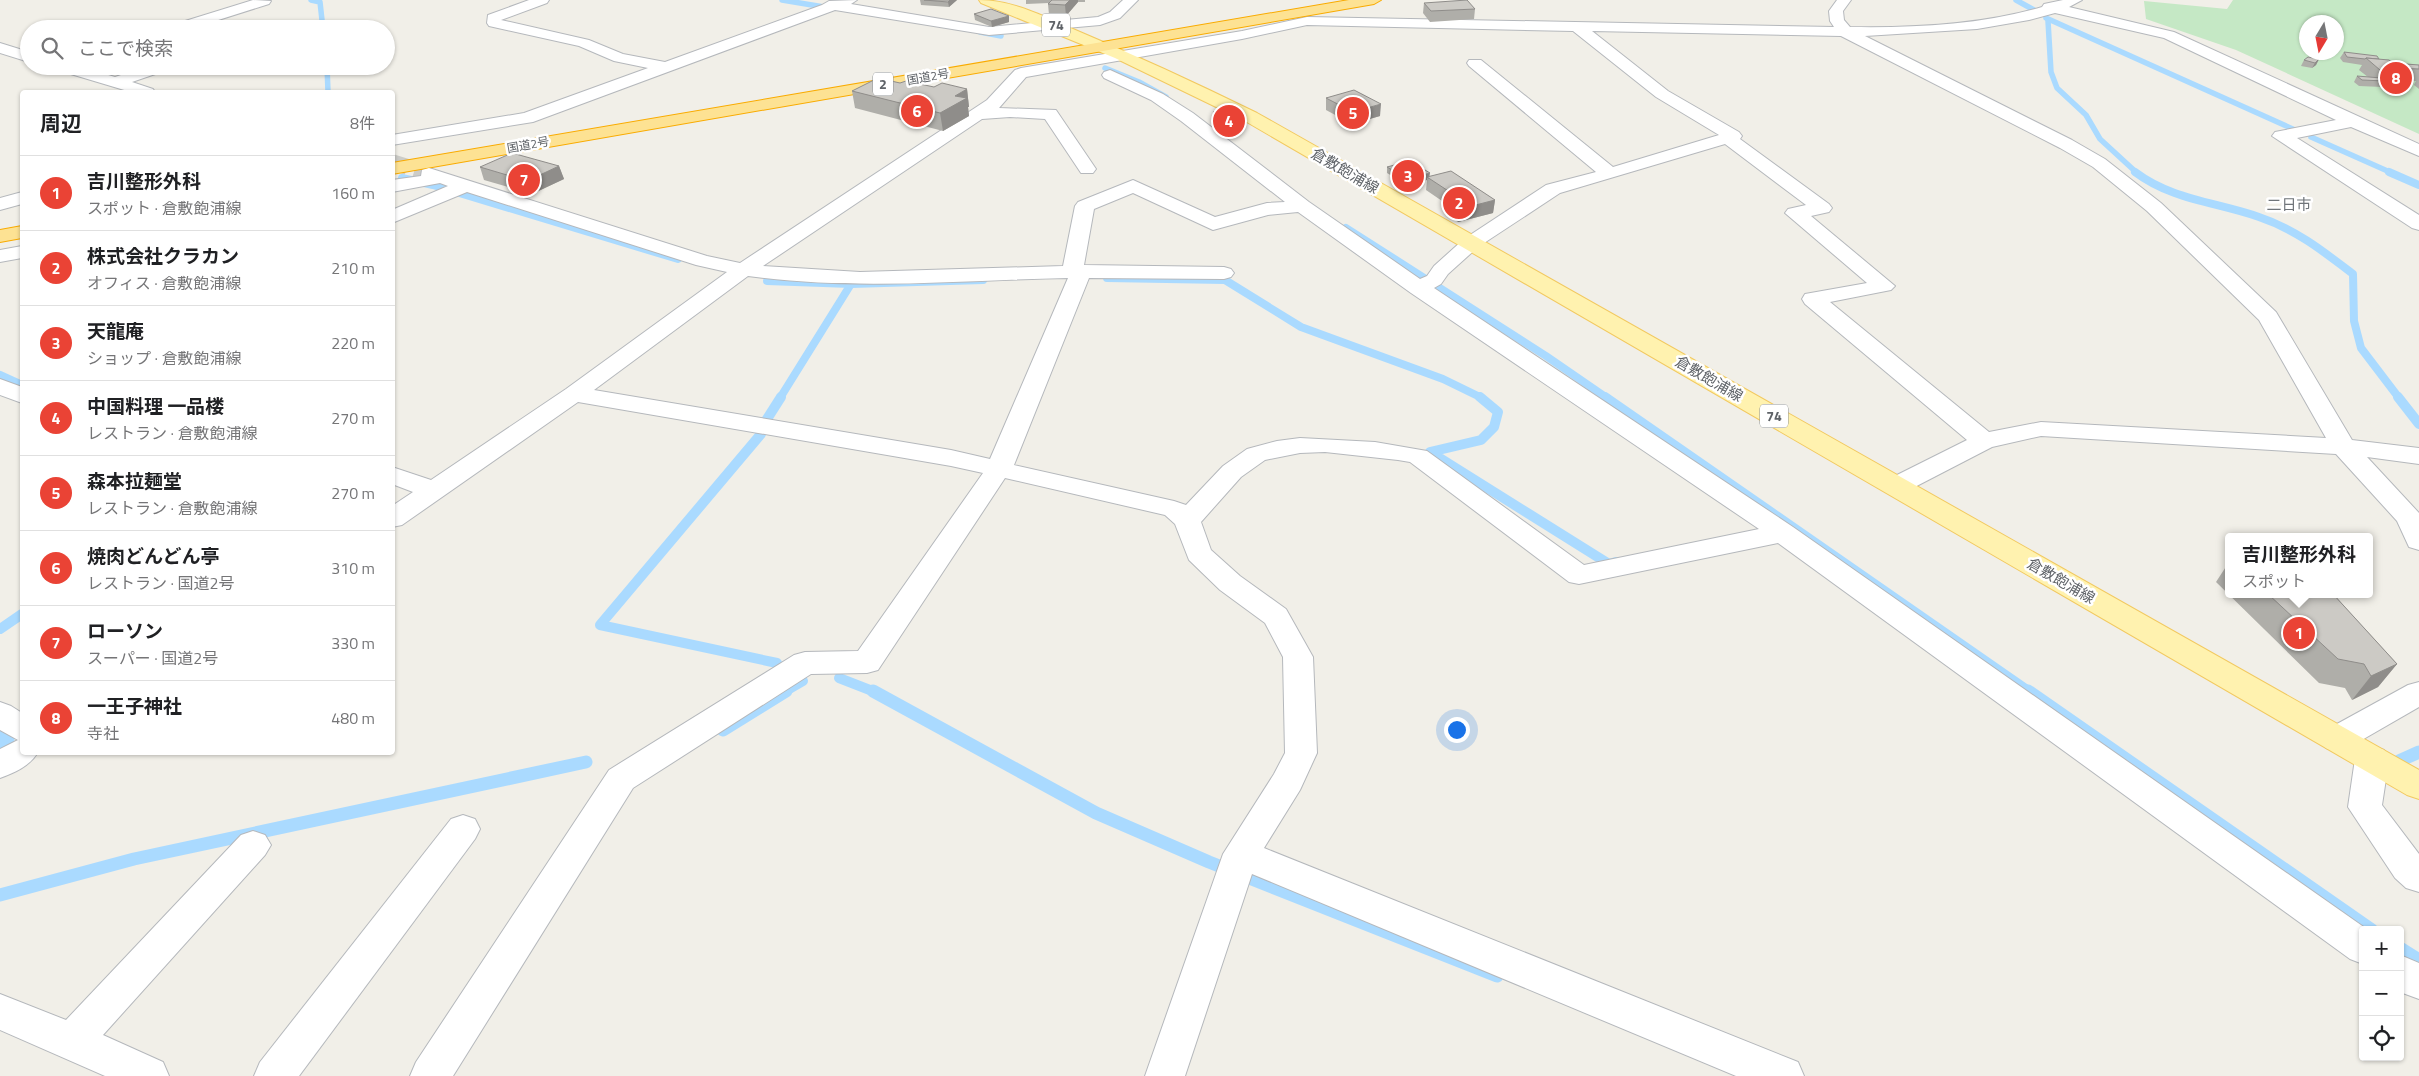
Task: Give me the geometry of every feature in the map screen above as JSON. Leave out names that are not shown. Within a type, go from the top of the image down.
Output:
[{"type":"highway","name":"国道2号","points":[[395,153],[1304,0]]},
{"type":"highway","name":"国道2号","points":[[395,168],[1113,59],[1374,0]]},
{"type":"highway","points":[[0,220],[20,216]]},
{"type":"highway","points":[[0,236],[20,232]]},
{"type":"main road","name":"倉敷飽浦線","points":[[986,0],[1056,25],[1083,37],[1113,59],[1251,117],[2419,786]]},
{"type":"street","points":[[542,0],[493,18],[494,23],[584,43],[619,58],[664,67]]},
{"type":"street","points":[[395,140],[527,118],[850,0]]},
{"type":"street","points":[[807,2],[832,8],[989,31],[1111,18],[1131,0]]},
{"type":"street","points":[[1844,0],[1836,10],[1837,21],[1847,33],[2066,144],[2099,163],[2154,207],[2230,278],[2268,317],[2343,446],[2409,518],[2419,541]]},
{"type":"street","points":[[395,517],[574,394],[745,270],[978,114],[1005,93],[1021,73],[1242,36],[1307,21],[1847,33],[1921,30],[2035,15],[2075,0]]},
{"type":"street","points":[[203,20],[264,1]]},
{"type":"street","points":[[2028,2],[2169,35],[2419,151]]},
{"type":"street","points":[[1425,285],[1471,243],[1553,189],[1610,174],[1733,136],[1662,94],[1578,27]]},
{"type":"street","points":[[0,48],[20,54]]},
{"type":"street","points":[[1113,59],[1157,97],[1180,112],[1302,206],[1425,285],[1783,533],[2359,944]]},
{"type":"street","points":[[1475,63],[1610,174]]},
{"type":"street","points":[[89,75],[140,90]]},
{"type":"street","points":[[114,83],[138,75]]},
{"type":"street","points":[[978,114],[1010,112],[1050,114],[1087,169]]},
{"type":"street","points":[[2353,122],[2281,136],[2419,224]]},
{"type":"street","points":[[1728,138],[1822,208],[1795,213],[1884,286],[1813,299],[1984,441]]},
{"type":"street","points":[[395,215],[433,184],[703,260],[745,270],[824,278],[959,277],[1076,272],[1224,273]]},
{"type":"street","points":[[430,1076],[621,779],[805,663],[867,662],[1000,467],[1076,272],[1085,206],[1133,186],[1213,224],[1267,209],[1302,206]]},
{"type":"street","points":[[0,204],[20,199]]},
{"type":"street","points":[[0,256],[20,252]]},
{"type":"street","points":[[0,386],[20,395]]},
{"type":"street","points":[[574,394],[1000,467],[1174,509],[1187,520],[1199,554],[1230,583],[1276,616],[1298,657],[1302,753],[1288,781],[1238,865],[1165,1076]]},
{"type":"street","points":[[1896,486],[1984,441],[2041,429],[2343,446],[2419,456]]},
{"type":"street","points":[[1187,520],[1240,464],[1258,453],[1306,443],[1418,456],[1579,574],[1783,533]]},
{"type":"street","points":[[395,476],[433,490]]},
{"type":"street","points":[[2337,739],[2419,693]]},
{"type":"street","points":[[0,714],[20,728]]},
{"type":"street","points":[[0,765],[20,752]]},
{"type":"street","points":[[2372,759],[2365,807],[2408,866],[2419,877]]},
{"type":"street","points":[[274,1076],[463,829]]},
{"type":"street","points":[[72,1041],[254,845]]},
{"type":"street","points":[[1238,865],[1784,1076]]},
{"type":"street","points":[[2404,974],[2419,982]]},
{"type":"street","points":[[0,1012],[72,1041],[149,1076]]},
{"type":"green space","points":[[2233,0],[2419,0],[2419,134],[2236,50],[2146,19],[2144,1],[2227,9]]},
{"type":"building","points":[[924,0],[950,0],[948,2]]},
{"type":"building","points":[[1052,0],[1070,0],[1065,5],[1048,4]]},
{"type":"building","points":[[1467,0],[1475,9],[1431,11],[1424,3]]},
{"type":"building","points":[[991,9],[1009,16],[991,21],[974,14]]},
{"type":"building","points":[[2344,52],[2377,56],[2379,59],[2365,59],[2347,57]]},
{"type":"building","points":[[2366,58],[2419,65],[2419,69],[2396,68],[2400,71],[2380,70]]},
{"type":"building","points":[[2304,60],[2318,60],[2315,63]]},
{"type":"building","points":[[2357,76],[2381,78],[2385,81],[2362,80]]},
{"type":"building","points":[[878,78],[934,87],[942,83],[967,89],[955,96],[967,98],[940,113],[852,91]]},
{"type":"building","points":[[1354,90],[1381,104],[1353,112],[1326,98]]},
{"type":"building","points":[[1228,108],[1246,119],[1230,123],[1213,112]]},
{"type":"building","points":[[512,153],[559,166],[527,181],[480,167]]},
{"type":"building","points":[[1410,161],[1430,173],[1408,179],[1387,167]]},
{"type":"building","points":[[1451,171],[1495,200],[1460,209],[1446,199],[1456,196],[1427,177]]},
{"type":"building","points":[[2272,598],[2337,598],[2397,664],[2371,676],[2364,664],[2338,659]]},
{"type":"waterway","points":[[311,0],[320,2],[322,20]]},
{"type":"waterway","points":[[782,0],[830,8]]},
{"type":"waterway","points":[[2016,0],[2034,10]]},
{"type":"waterway","points":[[2046,18],[2295,130]]},
{"type":"waterway","points":[[2048,21],[2051,72],[2057,88],[2086,115],[2100,139],[2137,173]]},
{"type":"waterway","points":[[980,32],[1001,36]]},
{"type":"waterway","points":[[1105,68],[1139,82],[1166,97]]},
{"type":"waterway","points":[[327,75],[328,90]]},
{"type":"waterway","points":[[2311,137],[2392,173]]},
{"type":"waterway","points":[[2135,172],[2164,189],[2179,195],[2243,212],[2285,228],[2320,249],[2353,274],[2354,321],[2361,348],[2399,398]]},
{"type":"waterway","points":[[2389,172],[2419,185]]},
{"type":"waterway","points":[[402,178],[433,185],[678,259]]},
{"type":"waterway","points":[[1346,228],[1546,356],[1607,398]]},
{"type":"waterway","points":[[1107,278],[1225,280],[1301,327],[1443,379],[1480,397]]},
{"type":"waterway","points":[[851,284],[983,280]]},
{"type":"waterway","points":[[767,281],[851,284]]},
{"type":"waterway","points":[[780,398],[851,284]]},
{"type":"waterway","points":[[0,375],[20,384]]},
{"type":"waterway","points":[[767,419],[781,397]]},
{"type":"waterway","points":[[1480,397],[1498,412],[1494,427],[1481,440],[1430,452],[1609,564],[1616,562]]},
{"type":"waterway","points":[[1605,397],[2030,692]]},
{"type":"waterway","points":[[2398,397],[2419,424]]},
{"type":"waterway","points":[[761,434],[600,625],[777,663]]},
{"type":"waterway","points":[[0,629],[20,615]]},
{"type":"waterway","points":[[839,678],[874,692]]},
{"type":"waterway","points":[[784,692],[803,681]]},
{"type":"waterway","points":[[723,730],[786,691]]},
{"type":"waterway","points":[[2028,691],[2366,926]]},
{"type":"waterway","points":[[874,692],[1096,813],[1209,862],[1497,976]]},
{"type":"waterway","points":[[0,735],[8,740],[0,745]]},
{"type":"waterway","points":[[2399,761],[2419,752]]},
{"type":"waterway","points":[[0,895],[134,859],[586,762]]},
{"type":"waterway","points":[[2404,951],[2419,960]]},
{"type":"tunnel","points":[[395,163],[426,173]]},
{"type":"tunnel","points":[[422,172],[429,174]]},
{"type":"place","name":"一王子神社","points":[[2396,78]]},
{"type":"place","name":"焼肉どんどん亭","points":[[917,111]]},
{"type":"place","name":"森本拉麺堂","points":[[1353,113]]},
{"type":"place","name":"中国料理 一品楼","points":[[1229,121]]},
{"type":"place","name":"天龍庵","points":[[1408,176]]},
{"type":"place","name":"ローソン","points":[[524,180]]},
{"type":"place","name":"株式会社クラカン","points":[[1459,203]]},
{"type":"place","name":"吉川整形外科","points":[[2299,633]]},
{"type":"district","name":"二日市","points":[[2289,205]]}]
